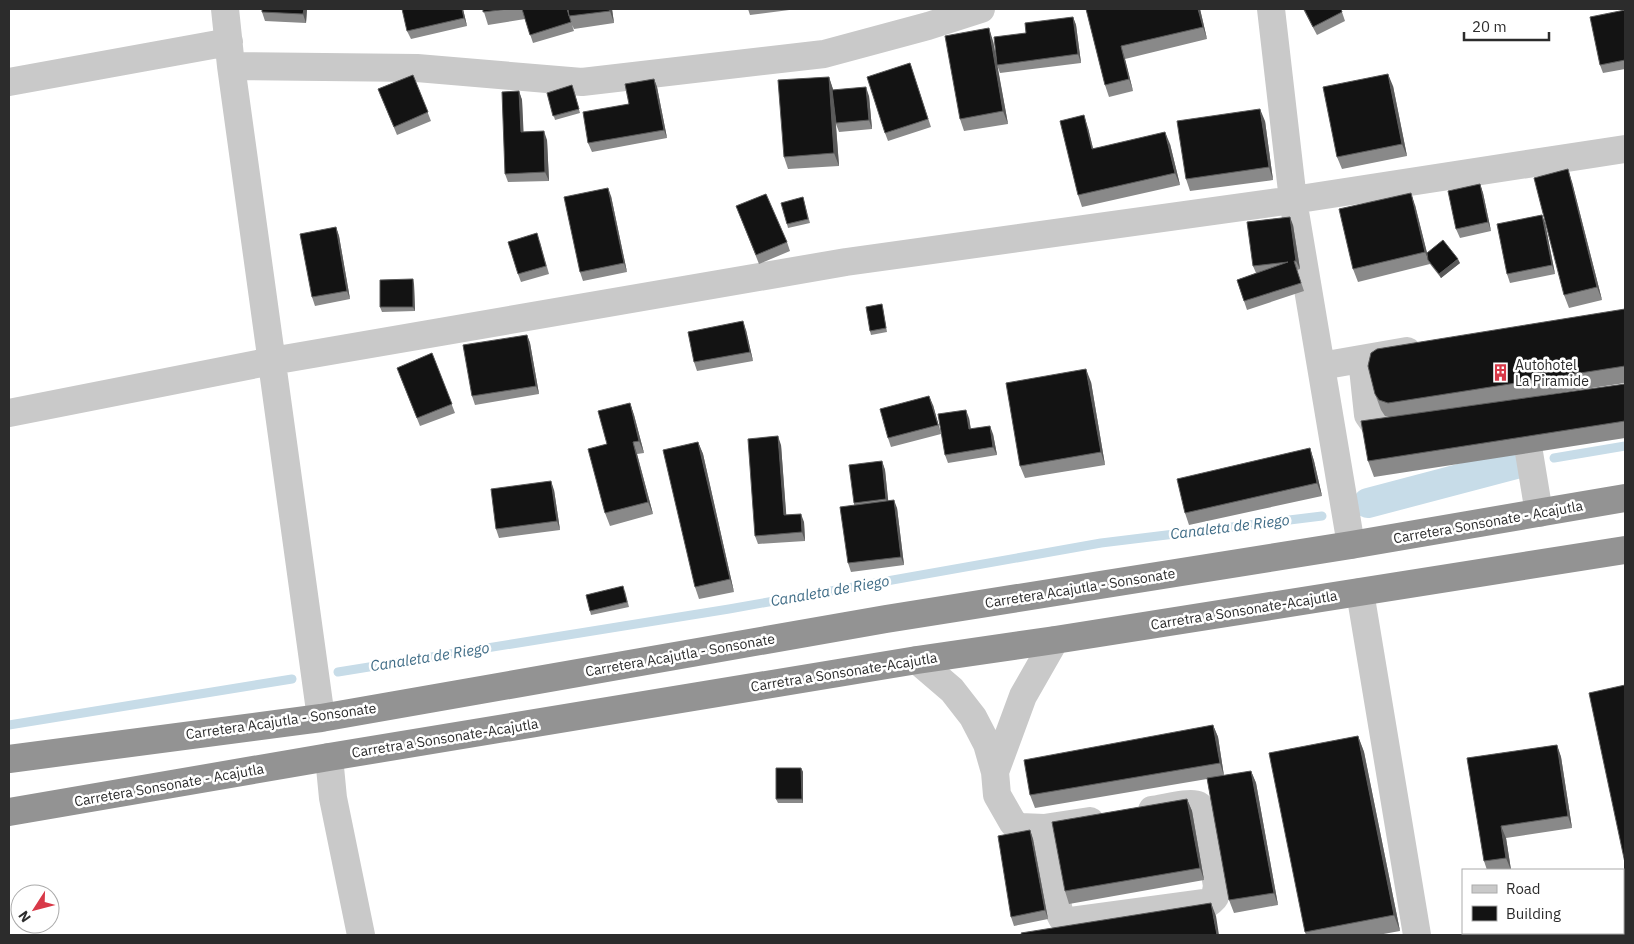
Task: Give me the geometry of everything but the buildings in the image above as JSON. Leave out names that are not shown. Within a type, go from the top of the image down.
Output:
[{"type":"highway","name":"Carretera Sonsonate - Acajutla","points":[[1351,545],[1625,498]]},
{"type":"highway","name":"Carretera Acajutla - Sonsonate","points":[[9,760],[321,718],[886,619],[1351,545]]},
{"type":"highway","points":[[1360,592],[1625,550]]},
{"type":"highway","name":"Carretra a Sonsonate-Acajutla","points":[[329,757],[917,660],[1360,592]]},
{"type":"highway","name":"Carretera Sonsonate - Acajutla","points":[[9,812],[329,757]]},
{"type":"street","points":[[225,9],[321,718]]},
{"type":"street","points":[[9,82],[230,54],[582,82],[824,54],[928,26],[981,9]]},
{"type":"street","points":[[1271,9],[1293,200],[1351,545]]},
{"type":"street","points":[[9,414],[272,361],[846,262],[1293,200],[1625,149]]},
{"type":"street","points":[[1321,366],[1430,347]]},
{"type":"street","points":[[1362,359],[1368,415],[1375,424],[1383,426],[1429,421]]},
{"type":"street","points":[[1522,409],[1540,513]]},
{"type":"street","points":[[1360,592],[1417,935]]},
{"type":"street","points":[[995,772],[1023,696],[1055,640]]},
{"type":"street","points":[[917,660],[952,690],[964,704],[987,744],[995,772],[997,795],[1013,823],[1020,827],[1044,828],[1191,804],[1198,805],[1206,815],[1217,886],[1215,897],[1210,902],[1068,921],[1062,918],[1059,912],[1044,828]]},
{"type":"street","points":[[329,757],[333,798],[361,935]]},
{"type":"waterway","name":"Canaleta de Riego","points":[[1554,458],[1625,446]]},
{"type":"waterway","points":[[1368,503],[1516,464]]},
{"type":"waterway","name":"Canaleta de Riego","points":[[338,672],[729,609],[1101,543],[1322,516]]},
{"type":"waterway","name":"Canaleta de Riego","points":[[9,725],[292,679]]},
{"type":"place","name":"Autohotel La Piramide","points":[[1501,373]]}]
